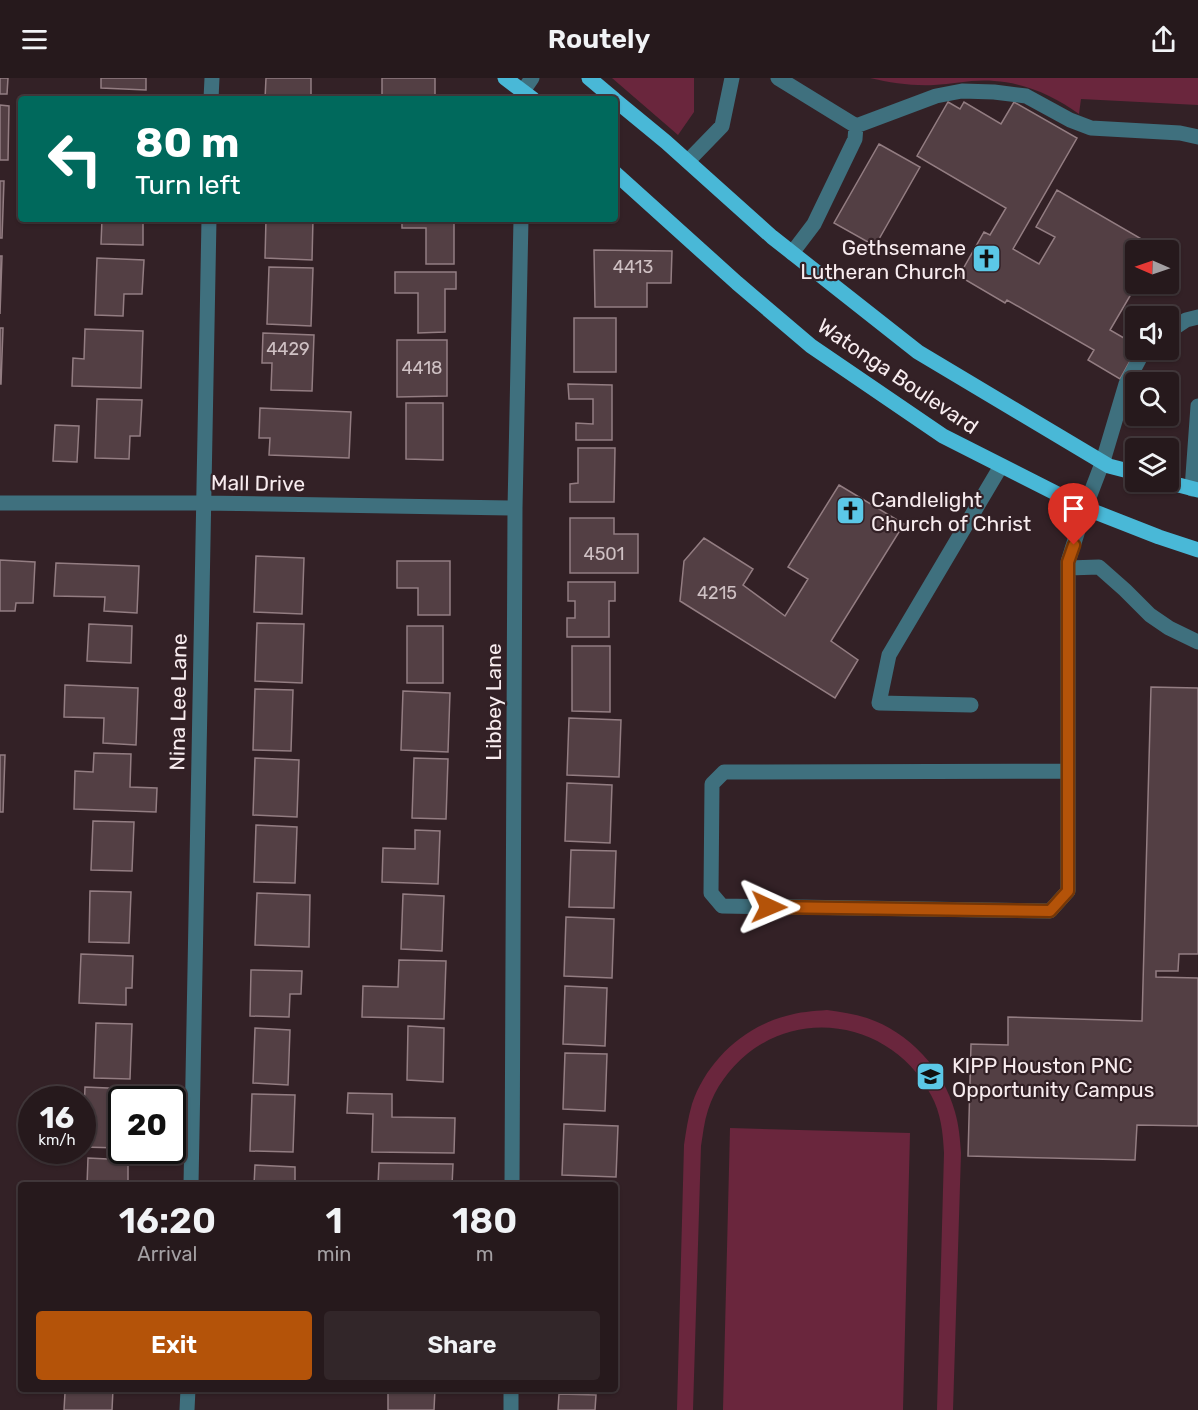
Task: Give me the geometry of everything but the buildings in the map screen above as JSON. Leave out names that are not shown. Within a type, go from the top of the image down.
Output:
[{"type":"main road","points":[[505,78],[528,92]]},
{"type":"main road","name":"Watonga Boulevard","points":[[589,78],[611,96]]},
{"type":"main road","name":"Watonga Boulevard","points":[[618,102],[772,237],[918,352],[1109,466],[1125,470]]},
{"type":"main road","name":"Watonga Boulevard","points":[[618,176],[811,346],[943,436],[1085,508],[1198,550]]},
{"type":"main road","points":[[1179,485],[1195,489]]},
{"type":"street","points":[[211,96],[212,78]]},
{"type":"street","points":[[688,161],[723,126],[732,78]]},
{"type":"street","points":[[778,78],[855,126]]},
{"type":"street","points":[[855,126],[936,96],[962,91],[994,92],[1026,96],[1070,120],[1091,128],[1180,133],[1198,137]]},
{"type":"street","points":[[792,253],[814,224],[855,139],[855,126]]},
{"type":"street","name":"Nina Lee Lane","points":[[191,1182],[208,222]]},
{"type":"street","name":"Libbey Lane","points":[[512,1182],[515,508],[521,222]]},
{"type":"street","points":[[1179,325],[1198,317]]},
{"type":"street","points":[[1068,771],[724,772],[712,784],[711,893],[722,906],[1050,911],[1068,891],[1068,771],[1068,568],[1068,562],[1126,384],[1139,360]]},
{"type":"street","points":[[1195,489],[1198,406]]},
{"type":"street","points":[[971,705],[879,703],[889,655],[1001,466]]},
{"type":"street","name":"Mall Drive","points":[[0,503],[202,503],[515,508]]},
{"type":"street","points":[[1068,568],[1099,567],[1150,615],[1169,628],[1198,642]]},
{"type":"street","points":[[187,1410],[188,1392]]},
{"type":"street","points":[[511,1392],[511,1410]]},
{"type":"shaded area","points":[[612,78],[694,78],[694,112],[678,135]]},
{"type":"shaded area","points":[[870,78],[1198,78],[1198,105],[1081,99],[1079,114],[1039,92],[1006,82],[979,81],[918,85]]},
{"type":"shaded area","points":[[827,1010],[867,1018],[897,1033],[923,1054],[950,1096],[958,1127],[961,1153],[953,1410],[937,1410],[944,1153],[937,1109],[916,1072],[896,1053],[873,1039],[849,1031],[823,1028],[797,1030],[771,1039],[747,1054],[723,1079],[711,1102],[701,1146],[693,1410],[677,1410],[684,1145],[692,1104],[698,1089],[717,1061],[728,1048],[755,1028],[786,1016]]},
{"type":"shaded area","points":[[730,1128],[910,1133],[903,1410],[723,1410]]},
{"type":"place","name":"Gethsemane Lutheran Church","points":[[987,259]]},
{"type":"place","name":"Candlelight Church of Christ","points":[[850,511]]},
{"type":"place","name":"KIPP Houston PNC Opportunity Campus","points":[[931,1077]]},
{"type":"route","points":[[769,907],[1050,911],[1068,891],[1068,562],[1074,545]]}]
